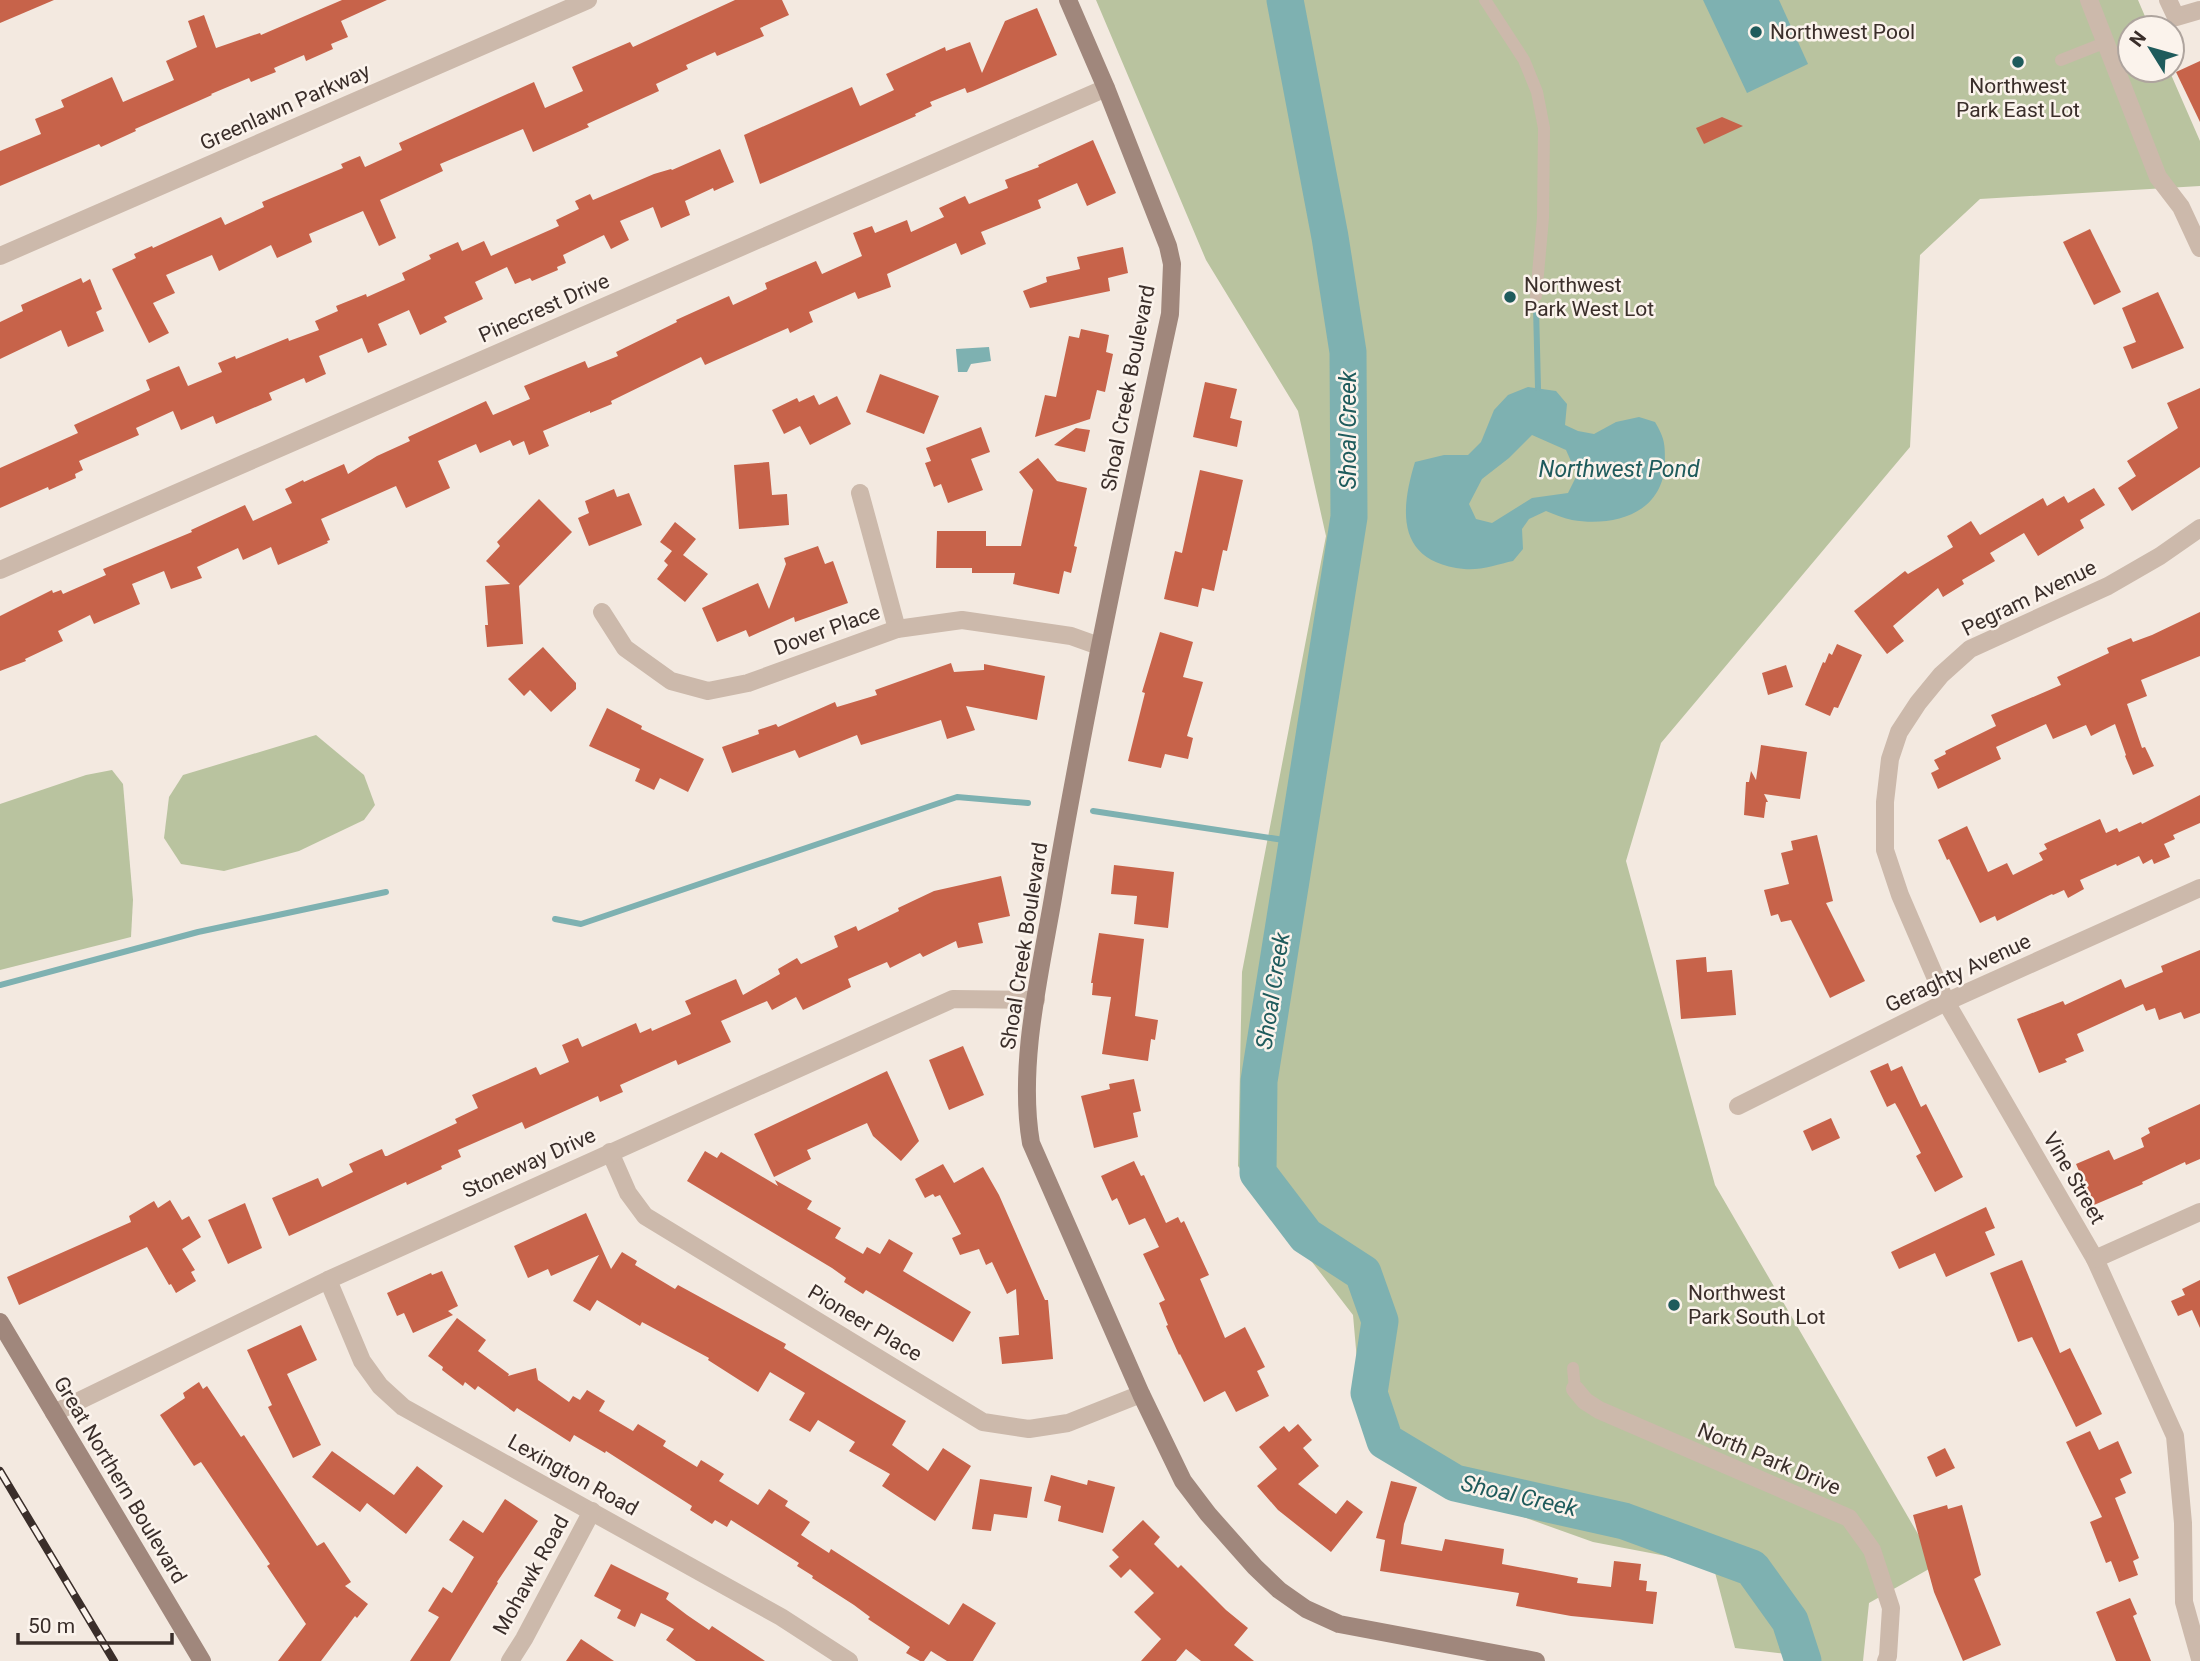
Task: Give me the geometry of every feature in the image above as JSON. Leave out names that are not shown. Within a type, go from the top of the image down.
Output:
[{"type":"street","name":"Greenlawn Parkway","points":[[0,256],[588,0]]},
{"type":"street","name":"Shoal Creek Boulevard","points":[[1068,0],[1168,246],[1172,264],[1172,287],[1170,314],[1099,646],[1070,797],[1036,1000],[1026,1088],[1026,1116],[1031,1143],[1141,1394],[1183,1480],[1208,1514],[1271,1583],[1306,1609],[1339,1624],[1536,1661]]},
{"type":"street","points":[[2089,0],[2158,177],[2181,207],[2200,248]]},
{"type":"street","points":[[2168,0],[2176,17],[2200,10]]},
{"type":"street","name":"Pinecrest Drive","points":[[0,570],[1106,88]]},
{"type":"street","points":[[860,493],[897,629]]},
{"type":"street","name":"Pegram Avenue","points":[[1899,732],[1941,675],[1970,649],[2108,586],[2160,556],[2200,528]]},
{"type":"street","name":"Dover Place","points":[[602,612],[625,648],[671,681],[708,691],[748,682],[897,629],[962,620],[1071,636],[1099,646]]},
{"type":"street","name":"Vine Street","points":[[1899,732],[1890,760],[1886,792],[1885,850],[1900,895],[1947,1002],[2095,1259],[2175,1436],[2192,1523],[2184,1602],[2200,1658]]},
{"type":"street","name":"Geraghty Avenue","points":[[1738,1106],[1947,1002],[2200,888]]},
{"type":"street","name":"Stoneway Drive","points":[[54,1413],[328,1280],[953,999],[1036,1000]]},
{"type":"street","name":"Pioneer Place","points":[[610,1152],[628,1193],[645,1216],[983,1422],[1029,1429],[1068,1423],[1141,1394]]},
{"type":"street","points":[[2095,1259],[2200,1212]]},
{"type":"street","name":"Lexington Road","points":[[328,1280],[362,1361],[380,1386],[403,1407],[781,1617],[849,1661]]},
{"type":"street","name":"Great Northern Boulevard","points":[[0,1322],[202,1661]]},
{"type":"street","name":"North Park Drive","points":[[1575,1389],[1585,1401],[1600,1410],[1849,1518],[1872,1550],[1891,1608],[1886,1661]]},
{"type":"street","name":"Mohawk Road","points":[[510,1661],[592,1511]]},
{"type":"lane","points":[[1485,0],[1524,60],[1537,92],[1544,128],[1543,218],[1536,296]]},
{"type":"lane","points":[[2060,60],[2105,43]]},
{"type":"lane","points":[[1573,1368],[1575,1389]]},
{"type":"green space","points":[[1096,0],[2138,0],[2144,14],[2116,14],[2116,84],[2175,84],[2200,141],[2200,186],[1980,199],[1920,255],[1910,447],[1661,743],[1626,861],[1715,1185],[1936,1565],[1869,1603],[1863,1661],[1810,1661],[1795,1655],[1735,1648],[1713,1565],[1593,1542],[1442,1488],[1363,1429],[1353,1315],[1238,1166],[1242,972],[1326,536],[1298,411],[1206,260]]},
{"type":"green space","points":[[316,735],[364,775],[375,805],[364,820],[299,851],[224,871],[181,864],[164,838],[169,797],[183,775]]},
{"type":"green space","points":[[112,770],[123,784],[133,900],[131,937],[0,970],[0,804],[86,775]]},
{"type":"water","name":"Northwest Pool","points":[[1703,0],[1779,0],[1808,64],[1747,93]]},
{"type":"water","points":[[989,347],[991,361],[971,364],[967,372],[958,372],[956,349]]},
{"type":"water","name":"Northwest Pond","points":[[1528,387],[1556,391],[1567,404],[1565,425],[1594,434],[1616,422],[1639,417],[1655,422],[1663,437],[1665,463],[1662,480],[1656,494],[1646,505],[1619,518],[1588,522],[1546,511],[1529,519],[1522,529],[1523,549],[1513,561],[1470,569],[1442,565],[1426,557],[1415,546],[1409,532],[1407,500],[1415,462],[1444,455],[1468,455],[1481,442],[1494,410],[1508,395]],"holes":[[[1532,435],[1566,450],[1577,475],[1568,493],[1532,498],[1492,523],[1476,519],[1469,504],[1482,479]]]},
{"type":"building","points":[[0,0],[54,0],[0,23]]},
{"type":"building","points":[[342,0],[387,0],[341,21],[348,37],[331,44],[333,49],[306,61],[304,55],[274,68],[276,72],[251,82],[249,78],[101,147],[99,144],[0,186],[0,151],[41,134],[35,119],[64,107],[61,100],[112,77],[123,102],[174,80],[166,61],[197,47],[188,21],[204,15],[216,48],[260,33],[261,35]]},
{"type":"building","points":[[735,0],[782,0],[789,15],[760,28],[764,36],[717,56],[715,52],[686,65],[688,69],[656,84],[659,91],[533,152],[523,129],[440,164],[443,171],[380,200],[396,238],[379,246],[363,211],[309,234],[312,242],[277,258],[271,245],[219,271],[212,255],[166,275],[175,293],[153,303],[169,333],[149,343],[112,269],[136,258],[134,254],[221,217],[225,225],[264,207],[262,202],[343,168],[341,164],[360,156],[365,167],[402,150],[399,143],[534,82],[545,108],[583,91],[572,67],[630,42],[633,47]]},
{"type":"building","points":[[1037,8],[1057,55],[973,91],[967,93],[965,88],[930,102],[932,106],[915,114],[916,116],[760,184],[744,135],[852,87],[860,106],[894,90],[886,74],[945,47],[946,51],[970,42],[982,73],[1005,21]]},
{"type":"building","points":[[2200,61],[2200,122],[2182,84],[2186,84],[2186,67]]},
{"type":"building","points":[[1722,117],[1743,126],[1704,144],[1696,128]]},
{"type":"building","points":[[1093,140],[1116,193],[1087,206],[1077,183],[1038,200],[1041,208],[981,232],[986,244],[961,255],[956,243],[887,274],[891,287],[858,299],[855,292],[809,312],[813,322],[790,333],[788,328],[705,365],[701,357],[611,401],[612,404],[543,431],[549,446],[529,455],[524,441],[513,446],[510,440],[480,453],[476,444],[438,461],[450,488],[406,508],[396,486],[321,519],[330,540],[328,543],[278,565],[271,547],[243,560],[238,548],[197,567],[202,578],[171,589],[164,571],[132,584],[140,604],[94,624],[90,615],[58,631],[63,641],[25,659],[26,661],[0,671],[0,616],[52,590],[53,593],[61,590],[63,594],[106,575],[103,569],[192,532],[191,530],[245,505],[253,521],[292,503],[285,489],[303,480],[304,482],[344,464],[348,474],[377,456],[410,441],[408,437],[486,401],[493,415],[530,399],[524,386],[585,361],[588,368],[618,356],[616,352],[677,322],[676,320],[729,296],[733,305],[767,289],[765,283],[816,261],[822,274],[862,256],[853,233],[872,226],[875,233],[907,220],[911,232],[944,217],[939,208],[965,196],[969,204],[1008,188],[1005,180],[1039,167],[1038,165]]},
{"type":"building","points":[[720,149],[734,182],[685,201],[690,215],[661,228],[653,207],[620,221],[629,240],[611,249],[604,235],[563,255],[566,263],[557,267],[558,270],[532,281],[530,278],[515,284],[507,267],[475,282],[483,299],[444,317],[447,322],[420,335],[409,310],[378,324],[387,345],[368,353],[362,338],[319,356],[326,374],[306,383],[304,378],[269,393],[272,400],[216,424],[213,416],[181,430],[173,411],[136,428],[139,435],[79,461],[83,470],[75,474],[76,478],[0,508],[0,468],[78,433],[74,425],[150,390],[146,380],[179,366],[188,386],[222,372],[218,363],[319,330],[315,321],[338,311],[336,306],[366,294],[367,297],[405,280],[402,273],[431,259],[429,255],[458,242],[462,251],[484,241],[491,256],[559,226],[556,220],[579,209],[575,201],[590,194],[593,200]]},
{"type":"building","points":[[2090,229],[2121,292],[2094,305],[2063,242]]},
{"type":"building","points":[[1123,247],[1128,273],[1108,278],[1110,291],[1030,308],[1023,291],[1047,282],[1046,277],[1080,269],[1077,257]]},
{"type":"building","points":[[81,278],[83,283],[90,279],[102,309],[96,312],[104,331],[68,347],[61,330],[0,359],[0,322],[23,311],[21,305]]},
{"type":"building","points":[[2158,292],[2184,348],[2132,369],[2123,347],[2136,342],[2122,308]]},
{"type":"building","points":[[1081,329],[1109,335],[1106,352],[1113,354],[1105,392],[1097,390],[1090,419],[1035,437],[1045,395],[1056,397],[1069,336],[1079,338]]},
{"type":"building","points":[[880,374],[939,396],[924,434],[866,412]]},
{"type":"building","points":[[1205,382],[1237,389],[1230,418],[1242,421],[1237,447],[1193,437]]},
{"type":"building","points":[[2200,388],[2200,467],[2132,511],[2118,488],[2136,476],[2127,461],[2178,428],[2167,403]]},
{"type":"building","points":[[814,395],[819,405],[837,396],[851,424],[810,445],[800,426],[784,434],[772,410],[797,398],[799,402]]},
{"type":"building","points":[[981,427],[990,452],[971,459],[983,490],[948,503],[941,484],[934,487],[925,463],[931,461],[926,448]]},
{"type":"building","points":[[1076,428],[1090,430],[1085,452],[1054,445]]},
{"type":"building","points":[[1038,458],[1057,481],[1087,488],[1071,573],[1064,571],[1059,594],[1013,584],[1015,573],[972,573],[972,568],[936,568],[937,531],[986,531],[986,546],[1021,546],[1033,490],[1019,472]]},
{"type":"building","points":[[769,462],[772,495],[787,494],[789,525],[739,529],[734,465]]},
{"type":"building","points":[[1200,470],[1243,480],[1227,551],[1223,550],[1214,591],[1202,588],[1198,607],[1164,599],[1175,551],[1182,553]]},
{"type":"building","points":[[2094,488],[2105,505],[2080,520],[2084,528],[2038,556],[2024,533],[1990,553],[1995,561],[1962,580],[1964,584],[1943,597],[1938,588],[1893,626],[1904,641],[1887,654],[1854,611],[1905,571],[1908,574],[1953,547],[1947,536],[1971,521],[1980,535],[2043,498],[2047,506],[2064,496],[2068,503]]},
{"type":"building","points":[[614,489],[617,497],[629,493],[642,525],[589,546],[578,518],[589,513],[585,501]]},
{"type":"building","points":[[539,499],[572,532],[519,586],[523,644],[487,647],[485,586],[510,584],[486,561],[500,546],[497,542]]},
{"type":"building","points":[[675,522],[696,539],[683,555],[708,574],[685,602],[657,579],[668,565],[664,561],[672,551],[660,542]]},
{"type":"building","points":[[818,546],[825,564],[833,561],[848,603],[795,622],[794,617],[749,637],[746,630],[717,642],[702,608],[758,583],[769,609],[786,564],[784,558]]},
{"type":"building","points":[[2200,612],[2200,656],[2141,680],[2147,696],[2127,704],[2142,748],[2145,747],[2154,766],[2133,775],[2115,724],[2091,736],[2086,725],[2053,739],[2046,724],[1996,747],[2001,759],[1938,789],[1931,773],[1939,769],[1934,760],[1946,754],[1945,751],[1996,726],[1991,715],[2061,685],[2057,677],[2109,653],[2107,648],[2131,638],[2133,642],[2152,635]]},
{"type":"building","points":[[1160,632],[1193,642],[1183,677],[1203,682],[1187,736],[1193,738],[1188,759],[1165,754],[1161,768],[1128,761],[1145,693],[1142,692]]},
{"type":"building","points":[[1837,644],[1862,655],[1838,708],[1834,707],[1830,716],[1805,705],[1823,662],[1825,663],[1829,653],[1832,655]]},
{"type":"building","points":[[543,647],[576,683],[576,689],[551,712],[530,690],[524,696],[508,679]]},
{"type":"building","points":[[951,663],[954,672],[984,670],[984,664],[1045,676],[1037,720],[966,706],[975,730],[947,739],[941,720],[861,745],[857,735],[799,758],[795,750],[732,773],[722,747],[759,734],[758,730],[776,724],[778,727],[835,702],[837,707],[877,695],[875,690]]},
{"type":"building","points":[[1786,665],[1793,687],[1768,695],[1762,673]]},
{"type":"building","points":[[607,708],[642,726],[641,729],[704,759],[688,792],[660,778],[654,790],[635,781],[640,769],[589,746]]},
{"type":"building","points":[[1761,745],[1807,752],[1800,799],[1764,794],[1768,802],[1764,818],[1744,815],[1746,782],[1749,782],[1751,771],[1756,780]]},
{"type":"building","points":[[2200,795],[2200,823],[2173,835],[2175,839],[2164,844],[2170,857],[2154,864],[2152,859],[2143,864],[2139,856],[2117,866],[2116,864],[2080,880],[2084,889],[2068,898],[2064,890],[1997,921],[1995,916],[1980,923],[1938,840],[1967,826],[1988,872],[2007,863],[2013,875],[2043,860],[2039,853],[2047,849],[2044,844],[2100,819],[2106,833],[2117,828],[2119,832],[2141,822],[2142,824]]},
{"type":"building","points":[[1817,835],[1833,901],[1826,903],[1865,981],[1830,998],[1791,920],[1781,922],[1778,914],[1771,916],[1764,890],[1789,884],[1781,853],[1793,850],[1791,841]]},
{"type":"building","points":[[1114,865],[1174,872],[1168,928],[1134,924],[1137,896],[1111,894]]},
{"type":"building","points":[[1001,876],[1010,916],[978,923],[983,943],[958,948],[956,941],[923,957],[920,953],[890,968],[887,962],[848,979],[851,987],[803,1010],[796,997],[772,1010],[767,1001],[721,1021],[731,1042],[678,1065],[676,1060],[620,1085],[623,1092],[600,1102],[598,1096],[525,1129],[522,1122],[458,1150],[461,1157],[441,1166],[442,1169],[407,1185],[406,1182],[289,1236],[272,1198],[318,1178],[322,1187],[353,1172],[349,1164],[382,1149],[387,1156],[457,1123],[455,1119],[478,1108],[472,1095],[536,1067],[540,1075],[569,1062],[562,1045],[578,1038],[582,1047],[636,1023],[640,1033],[651,1028],[652,1031],[691,1014],[685,1001],[736,979],[743,995],[780,974],[778,969],[797,958],[801,964],[838,947],[834,936],[856,926],[858,931],[934,891]]},
{"type":"building","points":[[1099,933],[1144,939],[1135,1016],[1158,1020],[1155,1040],[1151,1039],[1148,1061],[1102,1054],[1111,997],[1092,995],[1091,983]]},
{"type":"building","points":[[2200,950],[2200,1013],[2184,1019],[2181,1012],[2159,1020],[2155,1008],[2146,1011],[2143,1004],[2077,1034],[2084,1051],[2065,1059],[2067,1062],[2039,1073],[2017,1019],[2063,1001],[2065,1005],[2121,979],[2125,988],[2163,972],[2161,966]]},
{"type":"building","points":[[1706,957],[1707,972],[1732,970],[1736,1015],[1681,1019],[1676,960]]},
{"type":"building","points":[[963,1046],[984,1095],[949,1110],[929,1060]]},
{"type":"building","points":[[1888,1063],[1891,1071],[1902,1066],[1921,1107],[1926,1104],[1963,1177],[1935,1192],[1916,1156],[1921,1153],[1899,1110],[1895,1103],[1887,1107],[1870,1071]]},
{"type":"building","points":[[887,1071],[919,1141],[901,1161],[873,1136],[867,1123],[807,1150],[811,1159],[774,1177],[754,1134]]},
{"type":"building","points":[[1134,1079],[1141,1111],[1133,1113],[1138,1137],[1094,1148],[1081,1096],[1110,1089],[1109,1084]]},
{"type":"building","points":[[2200,1104],[2200,1159],[2186,1165],[2185,1162],[2094,1205],[2076,1164],[2109,1150],[2114,1160],[2144,1147],[2141,1138],[2150,1133],[2148,1128]]},
{"type":"building","points":[[1831,1118],[1840,1138],[1812,1151],[1803,1131]]},
{"type":"building","points":[[705,1151],[717,1158],[721,1152],[778,1186],[775,1180],[812,1201],[807,1209],[841,1228],[835,1238],[863,1254],[867,1247],[880,1254],[889,1239],[913,1253],[903,1271],[971,1312],[953,1342],[866,1290],[863,1294],[844,1282],[846,1278],[832,1268],[687,1181]]},
{"type":"building","points":[[1134,1161],[1141,1176],[1144,1175],[1166,1223],[1178,1217],[1181,1223],[1184,1221],[1209,1275],[1200,1279],[1225,1338],[1245,1327],[1265,1367],[1257,1371],[1269,1396],[1236,1412],[1225,1391],[1204,1402],[1166,1326],[1168,1325],[1159,1303],[1165,1300],[1143,1254],[1159,1247],[1145,1218],[1129,1225],[1117,1198],[1112,1201],[1101,1176]]},
{"type":"building","points":[[943,1164],[954,1183],[983,1167],[999,1195],[1045,1300],[1048,1300],[1053,1359],[1002,1364],[999,1337],[1019,1335],[1016,1289],[1007,1294],[992,1262],[986,1265],[979,1249],[960,1255],[952,1238],[961,1234],[940,1195],[935,1197],[933,1194],[925,1198],[915,1179]]},
{"type":"building","points":[[170,1200],[182,1220],[189,1216],[201,1237],[182,1249],[195,1270],[191,1272],[196,1281],[176,1293],[147,1247],[19,1305],[7,1277],[131,1222],[129,1216],[154,1201],[158,1208]]},
{"type":"building","points":[[245,1203],[262,1248],[228,1264],[208,1220]]},
{"type":"building","points":[[1986,1207],[1995,1228],[1985,1232],[1995,1255],[1946,1277],[1935,1253],[1899,1269],[1891,1252]]},
{"type":"building","points":[[586,1213],[611,1269],[622,1252],[637,1261],[635,1265],[675,1289],[678,1285],[786,1344],[784,1348],[906,1421],[892,1445],[928,1471],[943,1448],[971,1466],[935,1521],[882,1486],[890,1474],[849,1451],[855,1442],[818,1420],[810,1432],[789,1420],[805,1393],[770,1372],[758,1392],[708,1360],[709,1358],[642,1322],[640,1326],[597,1300],[590,1311],[573,1301],[599,1255],[551,1276],[548,1269],[528,1278],[514,1246]]},
{"type":"building","points":[[2022,1260],[2060,1353],[2070,1348],[2102,1414],[2076,1427],[2032,1337],[2018,1342],[1990,1273]]},
{"type":"building","points":[[442,1271],[458,1306],[448,1311],[453,1315],[413,1333],[404,1313],[397,1316],[387,1293],[431,1273],[432,1275]]},
{"type":"building","points":[[2200,1280],[2200,1328],[2192,1310],[2178,1316],[2171,1301],[2185,1295],[2182,1289]]},
{"type":"building","points":[[457,1318],[486,1340],[478,1351],[509,1374],[508,1376],[536,1368],[538,1380],[569,1402],[573,1396],[580,1400],[587,1390],[605,1401],[599,1411],[633,1431],[638,1424],[666,1441],[663,1446],[697,1467],[701,1460],[724,1474],[719,1481],[758,1505],[769,1489],[788,1501],[785,1506],[810,1522],[801,1535],[829,1553],[831,1549],[949,1625],[963,1603],[996,1623],[973,1661],[947,1661],[931,1651],[924,1661],[920,1661],[906,1653],[910,1647],[868,1619],[870,1617],[854,1605],[812,1578],[813,1576],[797,1566],[799,1563],[731,1520],[727,1527],[715,1520],[712,1524],[690,1510],[692,1506],[606,1451],[605,1453],[574,1435],[570,1442],[517,1408],[514,1412],[478,1386],[475,1390],[465,1382],[463,1386],[428,1356]]},
{"type":"building","points":[[301,1325],[317,1360],[287,1374],[321,1445],[293,1458],[268,1407],[272,1405],[247,1350]]},
{"type":"building","points":[[199,1382],[203,1389],[207,1386],[241,1437],[244,1435],[317,1546],[324,1542],[351,1582],[345,1586],[368,1604],[357,1618],[355,1616],[321,1661],[278,1661],[306,1624],[267,1566],[270,1564],[201,1462],[194,1466],[160,1415],[185,1398],[183,1393]]},
{"type":"building","points":[[1298,1424],[1312,1440],[1303,1448],[1319,1466],[1298,1484],[1336,1514],[1347,1500],[1363,1512],[1331,1552],[1278,1510],[1257,1486],[1277,1469],[1259,1447],[1284,1426],[1289,1432]]},
{"type":"building","points":[[2090,1431],[2099,1450],[2118,1441],[2132,1473],[2120,1479],[2126,1493],[2115,1498],[2139,1558],[2133,1561],[2138,1575],[2119,1582],[2111,1561],[2106,1563],[2090,1522],[2102,1517],[2066,1442]]},
{"type":"building","points":[[1945,1448],[1955,1468],[1936,1477],[1927,1457]]},
{"type":"building","points":[[332,1451],[394,1495],[417,1466],[443,1486],[406,1534],[367,1503],[360,1512],[312,1477]]},
{"type":"building","points":[[1051,1475],[1087,1485],[1088,1480],[1115,1487],[1103,1533],[1058,1521],[1061,1506],[1044,1501]]},
{"type":"building","points":[[980,1479],[1032,1487],[1027,1518],[994,1514],[991,1531],[972,1529]]},
{"type":"building","points":[[1391,1481],[1417,1487],[1404,1524],[1401,1544],[1442,1551],[1445,1539],[1504,1549],[1502,1564],[1578,1578],[1577,1583],[1611,1587],[1614,1561],[1641,1564],[1639,1580],[1647,1581],[1646,1591],[1657,1592],[1653,1624],[1571,1616],[1516,1606],[1519,1593],[1380,1571],[1385,1540],[1376,1538]]},
{"type":"building","points":[[505,1499],[538,1521],[497,1582],[450,1661],[410,1661],[439,1617],[428,1611],[443,1587],[452,1593],[474,1557],[449,1540],[463,1520],[483,1533]]},
{"type":"building","points":[[1947,1505],[1948,1509],[1962,1505],[1981,1575],[1974,1579],[2001,1645],[1963,1661],[1934,1592],[1913,1515]]},
{"type":"building","points":[[1143,1520],[1160,1537],[1154,1544],[1178,1568],[1181,1565],[1248,1628],[1234,1645],[1254,1661],[1201,1661],[1186,1649],[1176,1661],[1141,1661],[1161,1639],[1134,1612],[1154,1593],[1130,1569],[1121,1578],[1109,1566],[1119,1557],[1112,1550]]},
{"type":"building","points":[[611,1564],[669,1593],[666,1599],[687,1615],[709,1630],[712,1626],[765,1661],[696,1661],[666,1640],[674,1629],[641,1613],[635,1627],[617,1618],[621,1610],[594,1596]]},
{"type":"building","points":[[2130,1598],[2137,1614],[2133,1616],[2151,1661],[2116,1661],[2096,1612]]},
{"type":"building","points":[[581,1639],[614,1661],[566,1661]]},
{"type":"waterway","name":"Shoal Creek","points":[[1285,0],[1330,237],[1348,352],[1349,517],[1259,1081],[1258,1173],[1306,1236],[1363,1273],[1380,1321],[1369,1393],[1385,1441],[1455,1483],[1624,1521],[1752,1568],[1790,1621],[1803,1661]]},
{"type":"waterway","points":[[1536,307],[1538,388]]},
{"type":"waterway","points":[[555,919],[581,924],[957,797],[1028,803]]},
{"type":"waterway","points":[[1093,811],[1297,842]]},
{"type":"waterway","points":[[0,985],[198,932],[386,892]]},
{"type":"railway","points":[[0,1471],[114,1661]]},
{"type":"place","name":"Northwest Pool","points":[[1756,32]]},
{"type":"place","name":"Northwest Park East Lot","points":[[2018,62]]},
{"type":"place","name":"Northwest Park West Lot","points":[[1510,297]]},
{"type":"place","name":"Northwest Park South Lot","points":[[1674,1305]]}]
